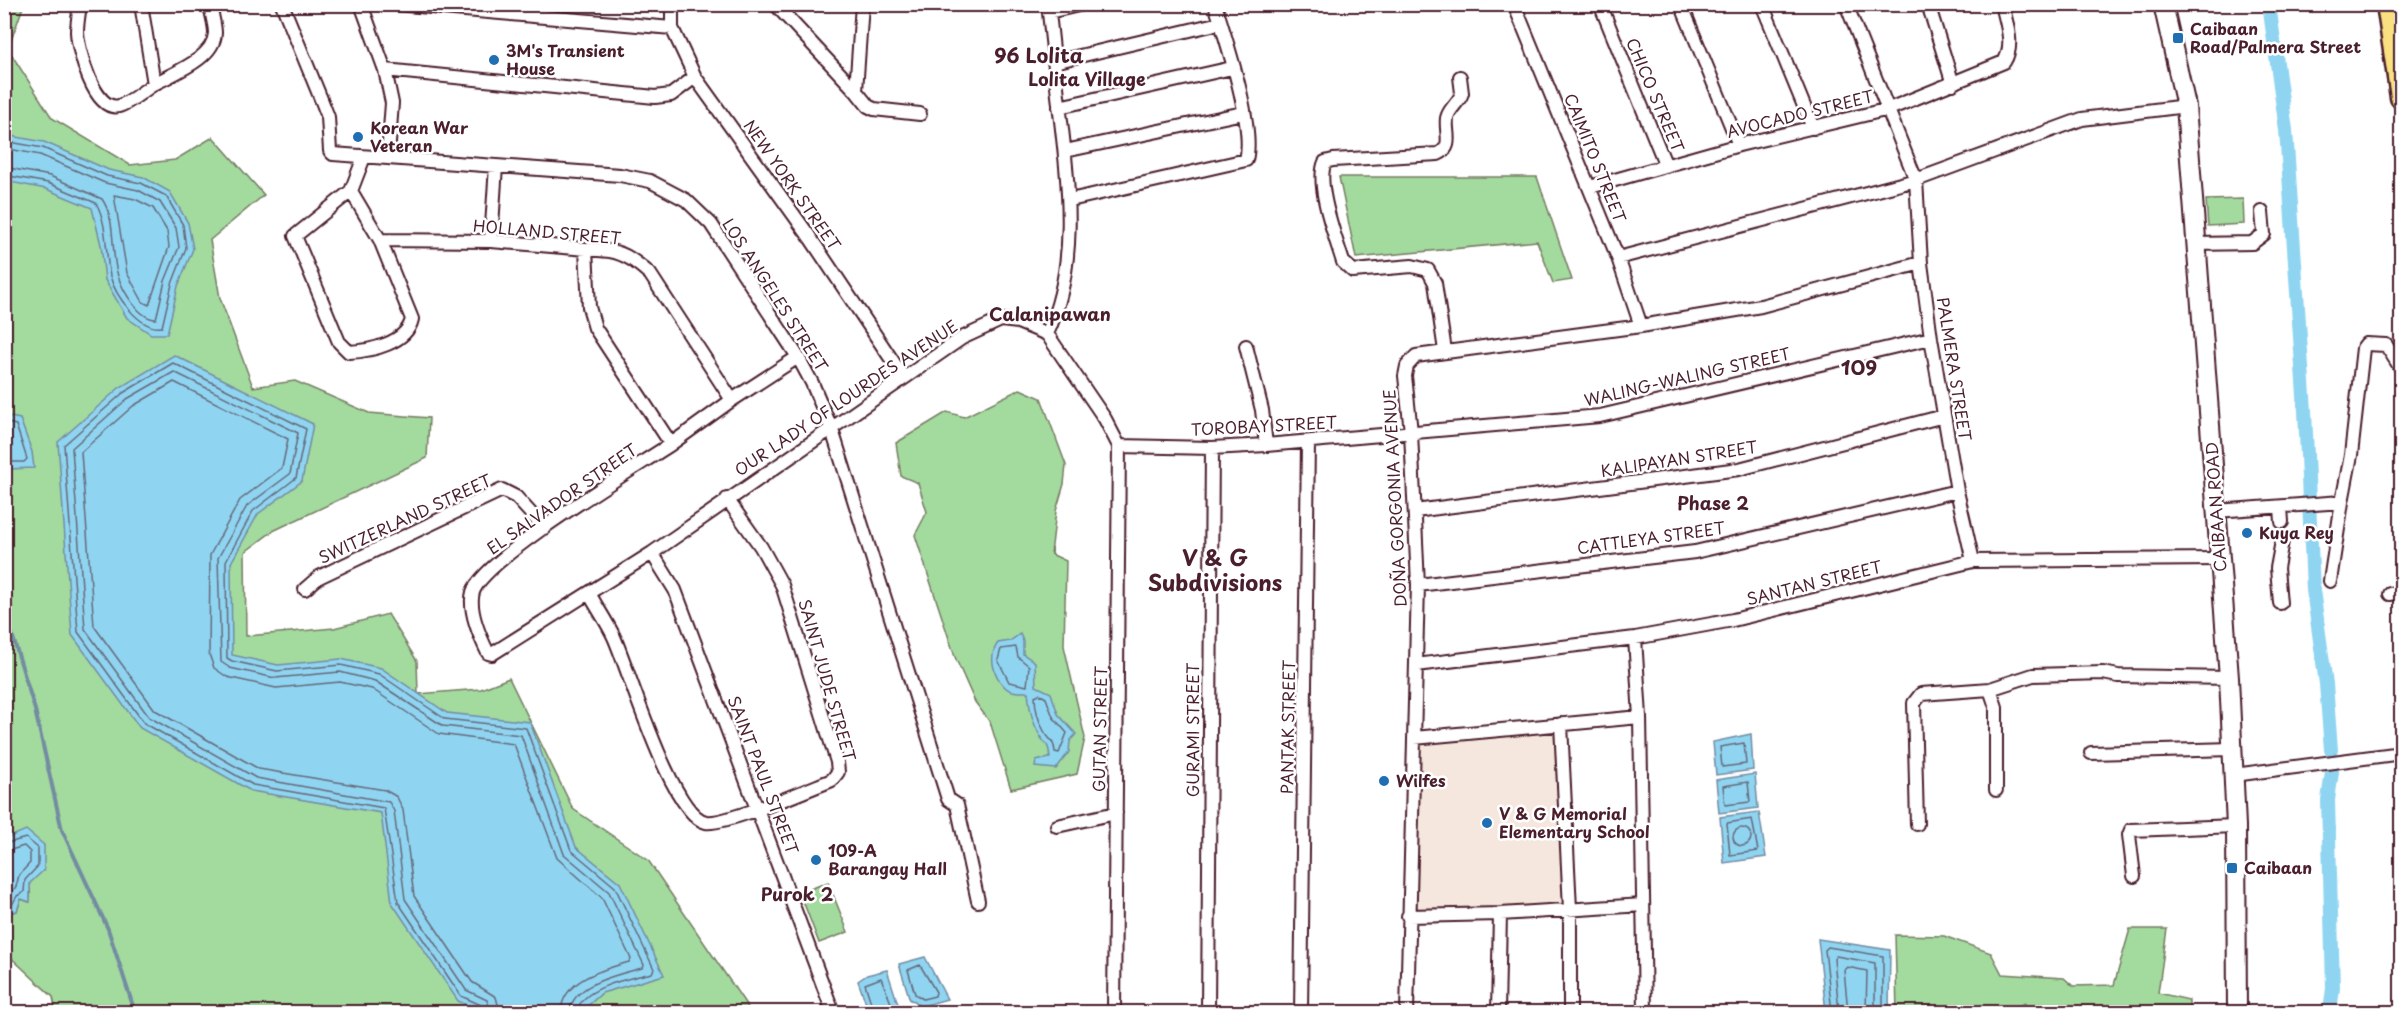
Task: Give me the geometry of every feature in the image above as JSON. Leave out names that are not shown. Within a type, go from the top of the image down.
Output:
[{"type":"highway","points":[[2388,4],[2402,97]]},
{"type":"street","points":[[80,4],[77,32],[84,66],[99,99],[109,105],[119,106],[203,56],[212,45],[215,34],[210,4]]},
{"type":"street","points":[[141,4],[154,84]]},
{"type":"street","name":"LOS ANGELES STREET","points":[[282,4],[328,117],[330,151],[333,154],[364,157],[388,156],[620,175],[650,181],[686,200],[711,224],[798,357],[812,383],[831,430],[948,799],[957,805],[978,901]]},
{"type":"street","points":[[361,4],[385,70],[393,119],[388,156]]},
{"type":"street","points":[[395,4],[672,28]]},
{"type":"street","name":"NEW YORK STREET","points":[[672,4],[672,28],[695,77],[809,236],[904,378]]},
{"type":"street","points":[[775,4],[868,106],[874,109],[920,114]]},
{"type":"street","points":[[856,91],[862,4]]},
{"type":"street","points":[[1083,4],[1048,8],[1070,200],[1065,266],[1058,306],[1047,334],[1105,419],[1119,446]]},
{"type":"street","points":[[1070,200],[1246,160],[1249,148],[1243,113],[1215,4]]},
{"type":"street","name":"CAIMITO STREET","points":[[1514,4],[1590,187],[1618,258],[1641,326]]},
{"type":"street","name":"CHICO STREET","points":[[1600,4],[1666,166]]},
{"type":"street","points":[[1681,4],[1738,145]]},
{"type":"street","points":[[1761,4],[1813,128]]},
{"type":"street","name":"PALMERA STREET","points":[[1846,4],[1916,180],[1921,263],[1931,338],[1957,490],[1973,561]]},
{"type":"street","points":[[1928,4],[1953,84]]},
{"type":"street","name":"AVOCADO STREET","points":[[1590,187],[1738,145],[1889,109],[2004,62],[2010,54],[2002,4]]},
{"type":"street","name":"CAIBAAN ROAD","points":[[2163,4],[2186,106],[2229,678],[2236,826],[2237,1012]]},
{"type":"street","points":[[1054,62],[1220,23]]},
{"type":"street","points":[[1059,107],[1232,68]]},
{"type":"street","points":[[385,70],[655,97],[672,94],[695,77]]},
{"type":"street","points":[[1445,351],[1435,283],[1428,270],[1412,266],[1353,271],[1346,266],[1336,238],[1323,186],[1322,169],[1325,162],[1333,159],[1438,154],[1445,150],[1448,145],[1447,116],[1462,93],[1460,77]]},
{"type":"street","points":[[1618,258],[1916,180],[2082,119],[2186,106]]},
{"type":"street","points":[[1065,151],[1243,113]]},
{"type":"street","points":[[351,191],[380,240],[412,319],[410,330],[401,338],[361,351],[349,352],[339,342],[295,236],[351,191],[364,157]]},
{"type":"street","points":[[491,241],[496,166]]},
{"type":"street","points":[[2196,244],[2252,243],[2264,234],[2262,212]]},
{"type":"street","name":"HOLLAND STREET","points":[[380,240],[491,241],[624,254],[650,274],[732,399]]},
{"type":"street","points":[[586,249],[589,307],[595,328],[671,444]]},
{"type":"street","name":"DOÑA GORGONIA AVENUE","points":[[1407,1012],[1418,585],[1411,432],[1405,376],[1407,366],[1416,356],[1445,351],[1641,326],[1761,306],[1921,263]]},
{"type":"street","name":"OUR LADY OF LOURDES AVENUE","points":[[488,654],[651,553],[962,338],[996,321],[1018,322],[1047,334]]},
{"type":"street","name":"WALING-WALING STREET","points":[[1411,432],[1600,416],[1931,338]]},
{"type":"street","points":[[2330,581],[2351,455],[2363,348],[2366,344],[2386,345],[2402,370]]},
{"type":"street","points":[[1246,346],[1263,410],[1266,446]]},
{"type":"street","name":"EL SALVADOR STREET","points":[[488,654],[472,605],[476,586],[497,562],[671,444],[732,399],[798,357]]},
{"type":"street","name":"KALIPAYAN STREET","points":[[1415,511],[1738,469],[1944,416]]},
{"type":"street","name":"TOROBAY STREET","points":[[1119,446],[1212,448],[1266,446],[1411,432]]},
{"type":"street","name":"PANTAK STREET","points":[[1301,1012],[1308,442]]},
{"type":"street","name":"GUTAN STREET","points":[[1114,1012],[1119,446]]},
{"type":"street","name":"GURAMI STREET","points":[[1208,1012],[1212,448]]},
{"type":"street","name":"SWITZERLAND STREET","points":[[305,589],[319,577],[501,490],[516,497],[544,528]]},
{"type":"street","name":"CATTLEYA STREET","points":[[1418,585],[1695,552],[1957,490]]},
{"type":"street","name":"SAINT JUDE STREET","points":[[589,593],[614,637],[657,750],[684,803],[705,822],[759,808],[832,780],[838,768],[782,585],[761,547],[727,499]]},
{"type":"street","points":[[2216,511],[2342,502]]},
{"type":"street","points":[[2281,507],[2282,522]]},
{"type":"street","points":[[2280,603],[2277,568],[2282,541]]},
{"type":"street","name":"SAINT PAUL STREET","points":[[651,553],[675,590],[759,808],[833,1012]]},
{"type":"street","name":"SANTAN STREET","points":[[1416,665],[1635,638],[1734,620],[1973,561],[2220,559]]},
{"type":"street","points":[[1635,638],[1640,717],[1645,1012]]},
{"type":"street","points":[[1917,824],[1914,703],[1921,694],[1990,689],[2033,675],[2103,673],[2118,676],[2229,678]]},
{"type":"street","points":[[1990,689],[1996,706],[1996,790]]},
{"type":"street","points":[[1414,738],[1640,717]]},
{"type":"street","points":[[1561,724],[1570,909],[1570,1012]]},
{"type":"street","points":[[2091,753],[2232,749]]},
{"type":"street","points":[[2234,775],[2402,753]]},
{"type":"street","points":[[1057,826],[1116,813]]},
{"type":"street","points":[[2134,876],[2129,835],[2131,830],[2236,826]]},
{"type":"street","points":[[1408,916],[1500,914],[1643,905]]},
{"type":"street","points":[[1498,1012],[1500,914]]},
{"type":"shaded area","name":"V & G Memorial Elementary School","points":[[1556,732],[1563,906],[1411,910],[1417,741]]},
{"type":"green space","points":[[24,4],[8,49],[52,118],[130,165],[175,160],[213,137],[264,195],[210,240],[220,298],[253,387],[295,381],[369,413],[429,418],[427,458],[273,531],[245,552],[246,636],[334,628],[388,614],[417,661],[418,694],[481,689],[509,678],[573,809],[648,860],[751,1012],[56,1012],[53,997],[5,952],[5,914],[17,911],[21,899],[29,902],[30,894],[30,886],[23,869],[5,839],[4,5]]},
{"type":"green space","points":[[1339,177],[1537,177],[1572,280],[1553,283],[1537,241],[1356,258]]},
{"type":"green space","points":[[2243,199],[2244,224],[2208,226],[2206,200]]},
{"type":"green space","points":[[1020,389],[1041,398],[1066,465],[1064,484],[1056,511],[1051,554],[1066,561],[1064,646],[1085,738],[1077,774],[1011,789],[990,722],[975,702],[955,657],[915,535],[927,512],[918,483],[901,476],[896,443],[947,412],[964,417]]},
{"type":"green space","points":[[828,882],[848,932],[819,943],[800,893]]},
{"type":"green space","points":[[2130,929],[2167,929],[2158,993],[2189,1000],[2189,1012],[2030,1012],[2025,1003],[2009,1012],[1897,1012],[1895,935],[1944,936],[1991,953],[2002,974],[2064,978],[2073,986],[2114,985]]},
{"type":"water","points":[[5,135],[44,142],[109,170],[143,177],[170,192],[188,223],[193,249],[178,286],[167,334],[151,334],[127,318],[105,280],[101,245],[92,208],[46,189],[5,181]]},
{"type":"water","points":[[174,355],[313,424],[302,481],[258,514],[231,563],[232,655],[278,665],[341,659],[381,668],[447,713],[530,722],[576,847],[620,883],[664,975],[602,993],[581,1012],[483,1012],[458,1001],[392,903],[381,813],[251,791],[140,728],[72,635],[58,442],[119,388]]},
{"type":"water","points":[[6,416],[20,419],[32,452],[34,468],[7,469],[4,452]]},
{"type":"water","points":[[1020,634],[1023,641],[1023,654],[1035,662],[1036,686],[1051,693],[1058,714],[1076,734],[1070,741],[1069,752],[1056,769],[1035,767],[1036,761],[1050,758],[1047,745],[1041,738],[1033,719],[1028,692],[1007,689],[997,677],[993,665],[993,654],[998,643],[1010,641]]},
{"type":"water","points":[[1751,734],[1753,770],[1716,775],[1713,742]]},
{"type":"water","points":[[1755,774],[1758,808],[1719,813],[1716,780]]},
{"type":"water","points":[[1759,812],[1766,857],[1724,863],[1720,817]]},
{"type":"water","points":[[26,830],[44,845],[44,870],[30,883],[30,902],[21,899],[17,911],[5,914],[5,839]]},
{"type":"water","points":[[1818,939],[1890,950],[1889,1012],[1826,1012]]},
{"type":"water","points":[[925,957],[947,999],[919,1007],[915,1001],[910,1000],[899,964]]},
{"type":"water","points":[[887,970],[898,1004],[896,1011],[869,1012],[858,981],[867,975]]},
{"type":"waterway","points":[[2269,4],[2286,130],[2305,411],[2313,590],[2326,684],[2331,750]]},
{"type":"waterway","points":[[4,608],[35,710],[62,830],[108,929],[135,1012]]},
{"type":"waterway","points":[[2330,1012],[2333,988],[2328,800],[2332,772]]},
{"type":"tunnel","points":[[2282,522],[2282,541]]},
{"type":"place","name":"Caibaan Road/Palmera Street","points":[[2178,38]]},
{"type":"place","name":"3M's Transient House","points":[[494,60]]},
{"type":"place","name":"Korean War Veteran","points":[[358,137]]},
{"type":"place","name":"Kuya Rey","points":[[2247,533]]},
{"type":"place","name":"Wilfes","points":[[1384,781]]},
{"type":"place","name":"V & G Memorial Elementary School","points":[[1487,823]]},
{"type":"place","name":"109-A Barangay Hall","points":[[816,860]]},
{"type":"place","name":"Caibaan","points":[[2232,868]]},
{"type":"district","name":"96 Lolita","points":[[1039,56]]},
{"type":"district","name":"Lolita Village","points":[[1087,80]]},
{"type":"district","name":"Calanipawan","points":[[1050,315]]},
{"type":"district","name":"109","points":[[1859,368]]},
{"type":"district","name":"Phase 2","points":[[1713,504]]},
{"type":"district","name":"V & G Subdivisions","points":[[1215,570]]},
{"type":"district","name":"Purok 2","points":[[797,895]]}]
